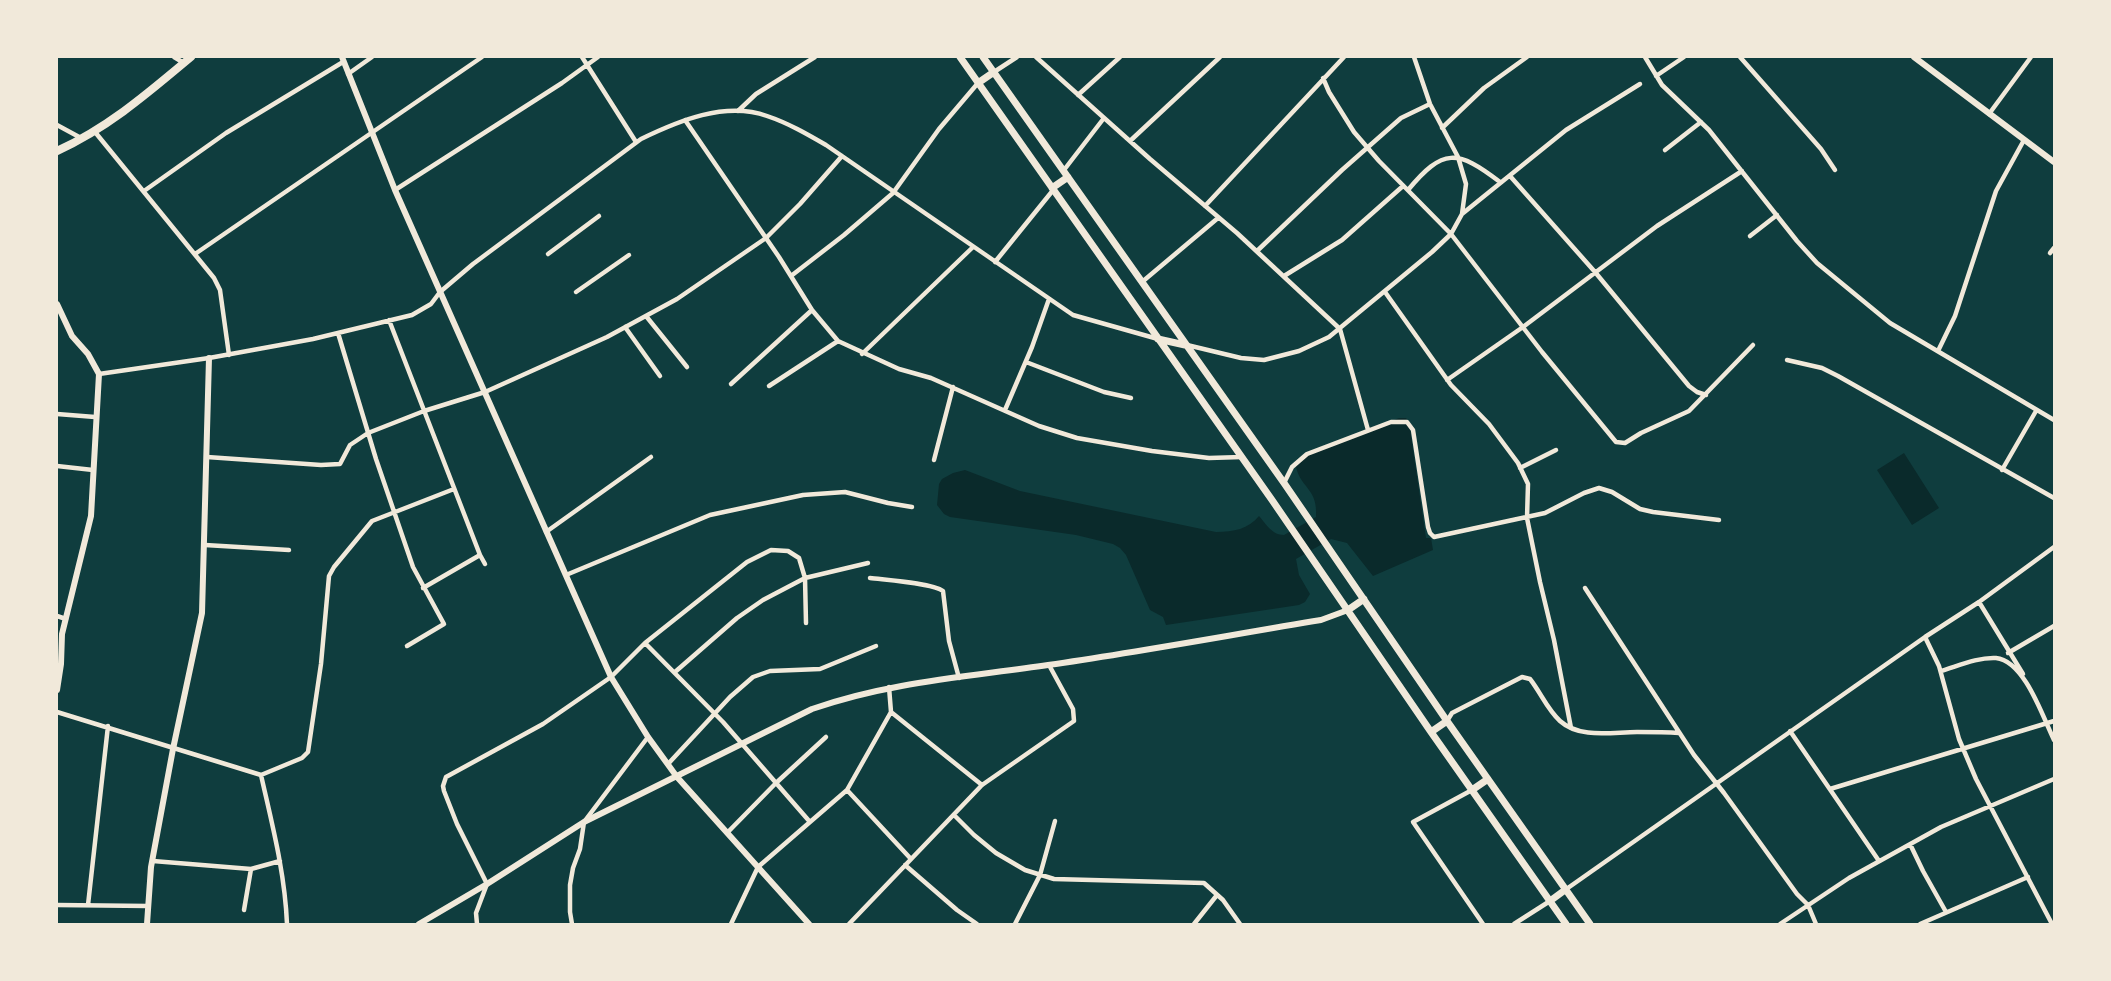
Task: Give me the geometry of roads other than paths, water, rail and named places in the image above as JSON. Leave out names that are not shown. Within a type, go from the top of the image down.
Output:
[{"type":"main road","points":[[960,57],[1293,529],[1431,732],[1566,924]]},
{"type":"main road","points":[[983,57],[1284,483],[1590,924]]},
{"type":"main road","points":[[57,151],[95,132],[188,60]]},
{"type":"main road","points":[[978,83],[994,72]]},
{"type":"main road","points":[[1053,188],[1066,173]]},
{"type":"main road","points":[[1158,339],[1185,345]]},
{"type":"main road","points":[[1348,610],[1364,599]]},
{"type":"main road","points":[[1431,732],[1447,721]]},
{"type":"main road","points":[[1472,790],[1488,779]]},
{"type":"main road","points":[[1550,901],[1565,890]]},
{"type":"street","points":[[174,57],[188,60]]},
{"type":"street","points":[[348,74],[372,57]]},
{"type":"street","points":[[195,254],[482,57]]},
{"type":"street","points":[[582,57],[636,142]]},
{"type":"street","points":[[395,190],[562,84],[598,57]]},
{"type":"street","points":[[738,111],[756,94],[815,57]]},
{"type":"street","points":[[994,72],[1017,57]]},
{"type":"street","points":[[1036,57],[1257,251],[1340,328],[1368,430]]},
{"type":"street","points":[[1078,95],[1120,57]]},
{"type":"street","points":[[1130,141],[1220,57]]},
{"type":"street","points":[[1205,206],[1344,57]]},
{"type":"street","points":[[1414,57],[1430,104],[1458,157],[1466,184],[1462,214]]},
{"type":"street","points":[[1442,128],[1484,88],[1527,57]]},
{"type":"street","points":[[1645,57],[1656,76],[1673,97],[1701,122],[1817,263],[1890,323],[2054,420]]},
{"type":"street","points":[[1656,76],[1684,57]]},
{"type":"street","points":[[1740,57],[1821,149],[1835,170]]},
{"type":"street","points":[[1914,57],[2054,162]]},
{"type":"street","points":[[1989,114],[2031,57]]},
{"type":"street","points":[[144,191],[226,133],[343,59],[395,190],[611,676],[648,737],[677,777],[809,924]]},
{"type":"street","points":[[1323,78],[1344,117],[1368,148],[1451,234],[1522,327],[1616,442],[1625,443],[1689,411],[1753,345]]},
{"type":"street","points":[[791,276],[893,193],[939,129],[978,83]]},
{"type":"street","points":[[1185,345],[1241,358],[1264,360],[1299,351],[1329,337],[1451,234],[1462,214],[1500,182],[1566,130],[1641,84]]},
{"type":"street","points":[[1257,251],[1401,118],[1430,104]]},
{"type":"street","points":[[99,374],[229,355],[412,315],[431,304],[440,292],[473,264],[636,142],[685,120],[711,113],[738,111],[765,115],[798,129],[842,156],[1073,315],[1158,339]]},
{"type":"street","points":[[1066,173],[1104,118]]},
{"type":"street","points":[[685,120],[812,310],[838,341],[862,354],[899,369],[931,378],[1039,426],[1077,438],[1209,458],[1242,457]]},
{"type":"street","points":[[1665,150],[1701,122]]},
{"type":"street","points":[[57,125],[83,139]]},
{"type":"street","points":[[95,132],[214,278],[220,290],[229,355]]},
{"type":"street","points":[[1938,351],[1954,316],[1996,191],[2024,140]]},
{"type":"street","points":[[207,457],[321,465],[340,464],[350,445],[368,433],[424,411],[485,392],[625,327],[677,298],[766,238],[800,204],[842,156]]},
{"type":"street","points":[[1284,276],[1341,240],[1437,161],[1458,157],[1475,165],[1500,182]]},
{"type":"street","points":[[1447,380],[1657,226],[1742,171]]},
{"type":"street","points":[[1510,176],[1595,272],[1689,386],[1696,392],[1706,395]]},
{"type":"street","points":[[995,262],[1053,188]]},
{"type":"street","points":[[548,254],[599,216]]},
{"type":"street","points":[[1750,236],[1777,216]]},
{"type":"street","points":[[1142,282],[1218,218]]},
{"type":"street","points":[[862,354],[973,247]]},
{"type":"street","points":[[576,292],[629,255]]},
{"type":"street","points":[[1385,292],[1447,380],[1475,412],[1489,424],[1520,468],[1528,484],[1527,518],[1554,640],[1570,728]]},
{"type":"street","points":[[1005,410],[1026,362],[1049,299]]},
{"type":"street","points":[[57,304],[72,336],[88,354],[99,374],[91,516],[66,619],[59,636],[61,664],[57,690]]},
{"type":"street","points":[[731,384],[812,310]]},
{"type":"street","points":[[646,316],[687,367]]},
{"type":"street","points":[[389,320],[485,564]]},
{"type":"street","points":[[625,327],[660,376]]},
{"type":"street","points":[[338,333],[412,567],[444,624],[407,646]]},
{"type":"street","points":[[769,386],[838,341]]},
{"type":"street","points":[[147,924],[153,861],[173,749],[202,613],[209,358]]},
{"type":"street","points":[[1787,360],[1822,368],[1838,376],[2054,498]]},
{"type":"street","points":[[1026,362],[1104,392],[1131,398]]},
{"type":"street","points":[[934,460],[953,387]]},
{"type":"street","points":[[2002,470],[2036,411]]},
{"type":"street","points":[[57,414],[95,417]]},
{"type":"street","points":[[1284,483],[1292,467],[1303,457],[1368,430],[1401,421],[1407,422],[1413,430],[1428,526],[1434,537],[1545,513],[1599,488],[1612,492],[1640,509],[1719,520]]},
{"type":"street","points":[[1520,468],[1556,450]]},
{"type":"street","points":[[546,532],[651,457]]},
{"type":"street","points":[[57,466],[93,470]]},
{"type":"street","points":[[57,712],[261,775],[302,758],[308,752],[321,664],[329,576],[334,567],[372,521],[454,489]]},
{"type":"street","points":[[566,575],[710,515],[803,495],[845,492],[912,507]]},
{"type":"street","points":[[205,545],[289,550]]},
{"type":"street","points":[[1565,890],[1925,637],[1979,602],[2054,547]]},
{"type":"street","points":[[477,924],[476,913],[487,884],[457,824],[444,791],[443,781],[446,777],[543,724],[611,676],[645,642],[729,574],[771,550],[783,550],[795,555],[801,563],[805,578],[806,623]]},
{"type":"street","points":[[423,588],[480,555]]},
{"type":"street","points":[[675,672],[737,618],[763,600],[805,578],[868,563]]},
{"type":"street","points":[[870,578],[941,590],[944,595],[949,641],[958,678]]},
{"type":"street","points":[[1585,588],[1694,755],[1797,894],[1808,905],[1816,924]]},
{"type":"street","points":[[1979,602],[2028,684],[2054,740]]},
{"type":"street","points":[[419,924],[584,822],[812,709],[889,687],[1049,665],[1321,620],[1348,610]]},
{"type":"street","points":[[57,616],[66,619]]},
{"type":"street","points":[[2008,653],[2054,626]]},
{"type":"street","points":[[1925,637],[1941,671],[1963,748],[2052,924]]},
{"type":"street","points":[[645,642],[714,713],[810,822]]},
{"type":"street","points":[[668,764],[742,685],[762,673],[820,669],[876,646]]},
{"type":"street","points":[[1941,671],[1984,659],[1999,658],[2015,669],[2028,684]]},
{"type":"street","points":[[849,924],[982,785],[1074,721],[1073,709],[1049,665]]},
{"type":"street","points":[[1447,721],[1452,713],[1522,677],[1530,679],[1552,713],[1570,728],[1604,733],[1679,733]]},
{"type":"street","points":[[731,924],[758,867],[847,790],[891,712],[889,687]]},
{"type":"street","points":[[891,712],[982,785]]},
{"type":"street","points":[[1830,789],[2054,721]]},
{"type":"street","points":[[88,905],[108,726]]},
{"type":"street","points":[[1790,731],[1880,861]]},
{"type":"street","points":[[572,924],[570,885],[580,849],[584,822],[648,737]]},
{"type":"street","points":[[727,833],[826,737]]},
{"type":"street","points":[[261,775],[280,861],[287,924]]},
{"type":"street","points":[[1780,924],[1849,878],[1941,827],[2054,779]]},
{"type":"street","points":[[847,790],[911,859]]},
{"type":"street","points":[[1472,790],[1413,822],[1483,924]]},
{"type":"street","points":[[954,815],[996,853],[1025,870],[1054,879],[1204,883],[1217,895],[1240,924]]},
{"type":"street","points":[[1015,924],[1040,875],[1055,821]]},
{"type":"street","points":[[1910,844],[1946,912]]},
{"type":"street","points":[[153,861],[251,869],[280,861]]},
{"type":"street","points":[[905,865],[957,910],[977,924]]},
{"type":"street","points":[[244,909],[251,869]]},
{"type":"street","points":[[1920,924],[2028,878]]},
{"type":"street","points":[[1194,924],[1217,895]]},
{"type":"street","points":[[1514,924],[1550,901]]},
{"type":"street","points":[[57,905],[148,906]]},
{"type":"water","points":[[1399,418],[1406,418],[1409,422],[1426,538],[1431,538],[1433,550],[1373,576],[1347,543],[1331,539],[1296,559],[1299,575],[1310,594],[1305,602],[1299,605],[1166,625],[1163,617],[1150,610],[1126,555],[1113,544],[1076,535],[950,517],[944,514],[937,505],[939,484],[942,479],[965,470],[1020,491],[1216,532],[1240,529],[1259,516],[1273,531],[1284,535],[1316,517],[1312,494],[1298,474],[1296,467],[1300,460],[1307,455]]},
{"type":"water","points":[[1904,453],[1939,508],[1912,525],[1877,470]]}]
